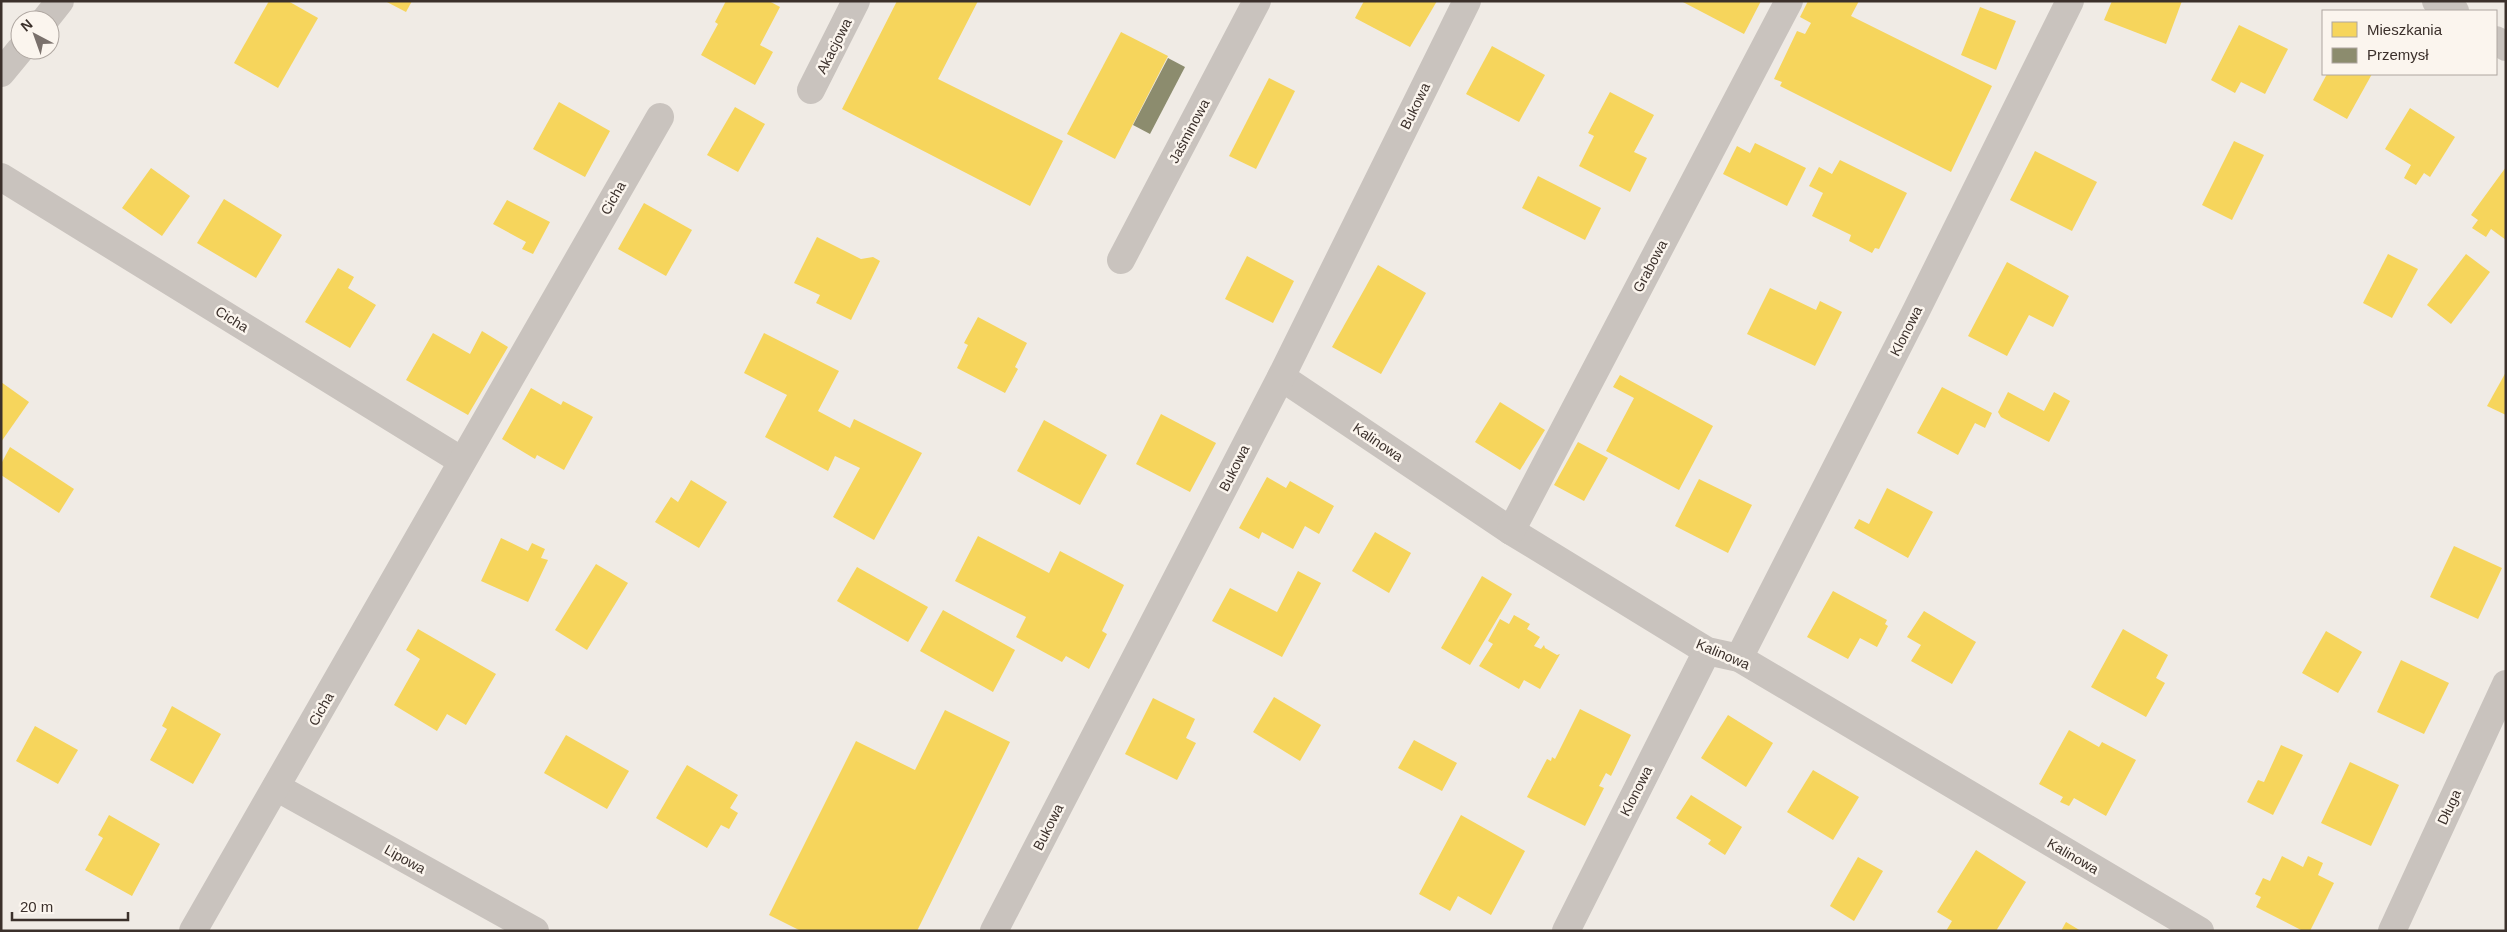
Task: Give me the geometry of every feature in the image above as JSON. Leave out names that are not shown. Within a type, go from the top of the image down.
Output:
[{"type":"street","name":"Akacjowa","points":[[811,90],[856,1]]},
{"type":"street","name":"Jaśminowa","points":[[1121,260],[1257,1]]},
{"type":"street","name":"Bukowa","points":[[994,931],[1281,377],[1467,1]]},
{"type":"street","name":"Grabowa","points":[[1511,531],[1789,1]]},
{"type":"street","name":"Klonowa","points":[[1739,658],[1916,311],[2070,1]]},
{"type":"street","points":[[2436,1],[2453,10]]},
{"type":"street","points":[[1,73],[12,60]]},
{"type":"street","name":"Cicha","points":[[193,931],[660,116]]},
{"type":"street","name":"Cicha","points":[[1,177],[462,461]]},
{"type":"street","name":"Kalinowa","points":[[1281,377],[1511,531],[1707,651],[1739,658],[2200,931]]},
{"type":"street","name":"Klonowa","points":[[1566,931],[1707,651]]},
{"type":"street","name":"Długa","points":[[2392,931],[2506,684]]},
{"type":"street","name":"Lipowa","points":[[276,788],[535,931]]},
{"type":"building: Mieszkania","points":[[269,1],[288,1],[318,18],[278,88],[234,63]]},
{"type":"building: Mieszkania","points":[[385,1],[412,1],[406,12]]},
{"type":"building: Mieszkania","points":[[726,1],[769,1],[780,7],[760,45],[773,52],[755,85],[701,55],[718,24],[715,22]]},
{"type":"building: Mieszkania","points":[[897,1],[978,1],[938,79],[1063,141],[1030,206],[842,109]]},
{"type":"building: Mieszkania","points":[[1364,1],[1437,1],[1410,47],[1355,18]]},
{"type":"building: Mieszkania","points":[[1681,1],[1761,1],[1744,34]]},
{"type":"building: Mieszkania","points":[[1808,1],[1859,1],[1851,16],[1992,86],[1951,172],[1780,86],[1782,82],[1774,79],[1797,31],[1805,34],[1811,23],[1800,17]]},
{"type":"building: Mieszkania","points":[[2112,1],[2182,1],[2166,44],[2104,20]]},
{"type":"building: Mieszkania","points":[[1980,7],[2016,21],[1996,70],[1961,55]]},
{"type":"building: Mieszkania","points":[[2239,25],[2288,49],[2265,94],[2241,82],[2235,93],[2211,80]]},
{"type":"building: Mieszkania","points":[[1121,32],[1168,56],[1115,159],[1067,134]]},
{"type":"building: Mieszkania","points":[[1492,46],[1545,75],[1519,122],[1466,94]]},
{"type":"building: Mieszkania","points":[[2326,75],[2371,75],[2347,119],[2313,100]]},
{"type":"building: Mieszkania","points":[[1269,78],[1295,91],[1256,169],[1229,156]]},
{"type":"building: Mieszkania","points":[[1610,92],[1654,115],[1634,152],[1647,158],[1630,192],[1579,166],[1594,136],[1588,133]]},
{"type":"building: Mieszkania","points":[[559,102],[610,131],[585,177],[533,149]]},
{"type":"building: Mieszkania","points":[[735,107],[765,124],[738,172],[707,155]]},
{"type":"building: Mieszkania","points":[[2410,108],[2455,137],[2430,177],[2424,173],[2416,185],[2404,178],[2411,165],[2385,149]]},
{"type":"building: Mieszkania","points":[[2234,141],[2264,155],[2232,220],[2202,205]]},
{"type":"building: Mieszkania","points":[[1755,143],[1806,168],[1787,206],[1723,174],[1737,146],[1750,153]]},
{"type":"building: Mieszkania","points":[[2035,151],[2097,182],[2072,231],[2010,200]]},
{"type":"building: Mieszkania","points":[[1840,160],[1907,193],[1879,249],[1875,248],[1872,253],[1849,241],[1851,235],[1812,216],[1823,193],[1809,186],[1819,167],[1832,174]]},
{"type":"building: Mieszkania","points":[[2506,167],[2506,240],[2491,229],[2486,237],[2472,228],[2478,220],[2471,215]]},
{"type":"building: Mieszkania","points":[[151,168],[190,196],[162,236],[122,208]]},
{"type":"building: Mieszkania","points":[[1538,176],[1601,208],[1585,240],[1522,208]]},
{"type":"building: Mieszkania","points":[[224,199],[282,235],[256,278],[197,243]]},
{"type":"building: Mieszkania","points":[[507,200],[550,222],[533,254],[522,249],[526,242],[493,224]]},
{"type":"building: Mieszkania","points":[[644,203],[692,230],[666,276],[618,249]]},
{"type":"building: Mieszkania","points":[[817,237],[861,259],[873,257],[880,261],[851,320],[816,303],[820,295],[794,283]]},
{"type":"building: Mieszkania","points":[[2388,254],[2418,269],[2392,318],[2363,303]]},
{"type":"building: Mieszkania","points":[[2466,254],[2490,272],[2451,324],[2427,305]]},
{"type":"building: Mieszkania","points":[[1247,256],[1294,281],[1273,323],[1225,299]]},
{"type":"building: Mieszkania","points":[[2007,262],[2069,296],[2053,327],[2029,315],[2007,356],[1968,336]]},
{"type":"building: Mieszkania","points":[[1378,265],[1426,293],[1381,374],[1332,347]]},
{"type":"building: Mieszkania","points":[[338,268],[354,277],[348,288],[376,305],[350,348],[305,322]]},
{"type":"building: Mieszkania","points":[[1770,288],[1816,310],[1820,301],[1842,312],[1815,366],[1747,334]]},
{"type":"building: Mieszkania","points":[[978,317],[1027,343],[1015,367],[1018,369],[1005,393],[957,368],[968,345],[964,343]]},
{"type":"building: Mieszkania","points":[[482,331],[508,347],[468,415],[406,380],[433,333],[470,354]]},
{"type":"building: Mieszkania","points":[[764,333],[839,371],[818,411],[850,428],[854,419],[922,453],[874,540],[833,517],[860,468],[835,456],[828,471],[765,437],[787,395],[744,373]]},
{"type":"building: Mieszkania","points":[[2506,372],[2506,415],[2487,406]]},
{"type":"building: Mieszkania","points":[[1620,375],[1713,426],[1679,490],[1606,451],[1634,398],[1613,387]]},
{"type":"building: Mieszkania","points":[[1,382],[29,402],[1,442]]},
{"type":"building: Mieszkania","points":[[1942,387],[1992,413],[1985,428],[1975,423],[1958,455],[1917,433]]},
{"type":"building: Mieszkania","points":[[531,388],[561,405],[563,401],[593,417],[564,470],[537,455],[535,459],[502,439]]},
{"type":"building: Mieszkania","points":[[2008,392],[2044,411],[2054,392],[2070,401],[2049,442],[2001,417],[1998,412]]},
{"type":"building: Mieszkania","points":[[1500,402],[1545,430],[1520,470],[1475,442]]},
{"type":"building: Mieszkania","points":[[1161,414],[1216,443],[1190,492],[1136,464]]},
{"type":"building: Mieszkania","points":[[1044,420],[1107,455],[1080,505],[1017,471]]},
{"type":"building: Mieszkania","points":[[1578,442],[1608,458],[1584,501],[1554,485]]},
{"type":"building: Mieszkania","points":[[10,447],[74,489],[59,513],[1,475],[1,464]]},
{"type":"building: Mieszkania","points":[[1267,477],[1286,488],[1290,481],[1334,506],[1319,534],[1305,526],[1293,549],[1262,532],[1259,539],[1239,528]]},
{"type":"building: Mieszkania","points":[[1699,479],[1752,505],[1728,553],[1675,526]]},
{"type":"building: Mieszkania","points":[[691,480],[727,502],[699,548],[655,522],[671,497],[678,502]]},
{"type":"building: Mieszkania","points":[[1887,488],[1933,512],[1908,558],[1854,528],[1859,519],[1869,524]]},
{"type":"building: Mieszkania","points":[[1375,532],[1411,553],[1389,593],[1352,571]]},
{"type":"building: Mieszkania","points":[[978,536],[1049,573],[1060,551],[1124,585],[1102,631],[1107,634],[1089,669],[1066,656],[1062,662],[1016,637],[1026,617],[955,581]]},
{"type":"building: Mieszkania","points":[[501,538],[528,551],[532,543],[545,549],[541,558],[548,560],[528,602],[481,581]]},
{"type":"building: Mieszkania","points":[[2454,546],[2502,568],[2478,619],[2430,597]]},
{"type":"building: Mieszkania","points":[[596,564],[628,583],[587,650],[555,630]]},
{"type":"building: Mieszkania","points":[[857,567],[928,607],[908,642],[837,601]]},
{"type":"building: Mieszkania","points":[[1298,571],[1321,583],[1282,657],[1212,621],[1230,588],[1277,612]]},
{"type":"building: Mieszkania","points":[[1482,576],[1512,594],[1470,665],[1441,648]]},
{"type":"building: Mieszkania","points":[[1833,591],[1887,620],[1885,624],[1888,626],[1877,647],[1860,638],[1848,659],[1807,637]]},
{"type":"building: Mieszkania","points":[[943,610],[1015,650],[993,692],[920,651]]},
{"type":"building: Mieszkania","points":[[1924,611],[1976,642],[1952,684],[1911,661],[1921,645],[1907,637]]},
{"type":"building: Mieszkania","points":[[1514,615],[1530,624],[1527,629],[1540,637],[1534,646],[1541,649],[1544,645],[1545,648],[1557,655],[1560,654],[1540,689],[1524,680],[1519,689],[1479,666],[1493,644],[1488,641],[1500,619],[1509,624]]},
{"type":"building: Mieszkania","points":[[418,629],[496,674],[466,725],[447,714],[437,731],[394,705],[420,659],[406,650]]},
{"type":"building: Mieszkania","points":[[2123,629],[2168,655],[2156,678],[2165,683],[2146,717],[2091,687]]},
{"type":"building: Mieszkania","points":[[2326,631],[2362,652],[2338,693],[2302,673]]},
{"type":"building: Mieszkania","points":[[2401,660],[2449,683],[2424,734],[2377,712]]},
{"type":"building: Mieszkania","points":[[1274,697],[1321,725],[1300,761],[1253,732]]},
{"type":"building: Mieszkania","points":[[1153,698],[1195,719],[1186,738],[1196,743],[1177,780],[1125,754]]},
{"type":"building: Mieszkania","points":[[172,706],[221,734],[193,784],[150,760],[167,729],[162,726]]},
{"type":"building: Mieszkania","points":[[1580,709],[1631,735],[1611,776],[1606,773],[1599,786],[1604,788],[1585,826],[1527,797],[1547,759],[1551,761],[1552,757],[1555,759]]},
{"type":"building: Mieszkania","points":[[945,710],[1010,742],[917,931],[801,931],[769,915],[856,741],[915,770]]},
{"type":"building: Mieszkania","points":[[1728,715],[1773,743],[1746,787],[1701,758]]},
{"type":"building: Mieszkania","points":[[35,726],[78,750],[58,784],[16,761]]},
{"type":"building: Mieszkania","points":[[2069,730],[2099,747],[2102,742],[2136,760],[2106,816],[2074,798],[2069,806],[2060,802],[2063,797],[2039,784]]},
{"type":"building: Mieszkania","points":[[566,735],[629,771],[607,809],[544,773]]},
{"type":"building: Mieszkania","points":[[1414,740],[1457,763],[1442,791],[1398,768]]},
{"type":"building: Mieszkania","points":[[2281,745],[2303,755],[2273,815],[2247,802],[2258,780],[2264,782]]},
{"type":"building: Mieszkania","points":[[2350,762],[2399,785],[2371,846],[2321,823]]},
{"type":"building: Mieszkania","points":[[687,765],[738,795],[730,808],[738,813],[729,829],[721,825],[707,848],[656,818]]},
{"type":"building: Mieszkania","points":[[1813,770],[1859,797],[1833,840],[1787,812]]},
{"type":"building: Mieszkania","points":[[1691,795],[1742,827],[1725,855],[1708,844],[1711,840],[1676,818]]},
{"type":"building: Mieszkania","points":[[109,815],[160,844],[132,896],[85,870],[103,838],[98,835]]},
{"type":"building: Mieszkania","points":[[1461,815],[1525,851],[1491,915],[1458,896],[1450,911],[1419,894]]},
{"type":"building: Mieszkania","points":[[1976,850],[2026,882],[1996,931],[1946,931],[1952,921],[1937,912]]},
{"type":"building: Mieszkania","points":[[2282,856],[2303,867],[2308,856],[2323,863],[2318,875],[2334,883],[2310,931],[2303,931],[2256,907],[2261,897],[2255,894],[2263,878],[2270,881]]},
{"type":"building: Mieszkania","points":[[1858,857],[1883,871],[1854,921],[1830,906]]},
{"type":"building: Mieszkania","points":[[2066,922],[2081,931],[2061,931]]},
{"type":"building: Przemysł","points":[[1168,58],[1185,67],[1150,134],[1133,125]]}]
